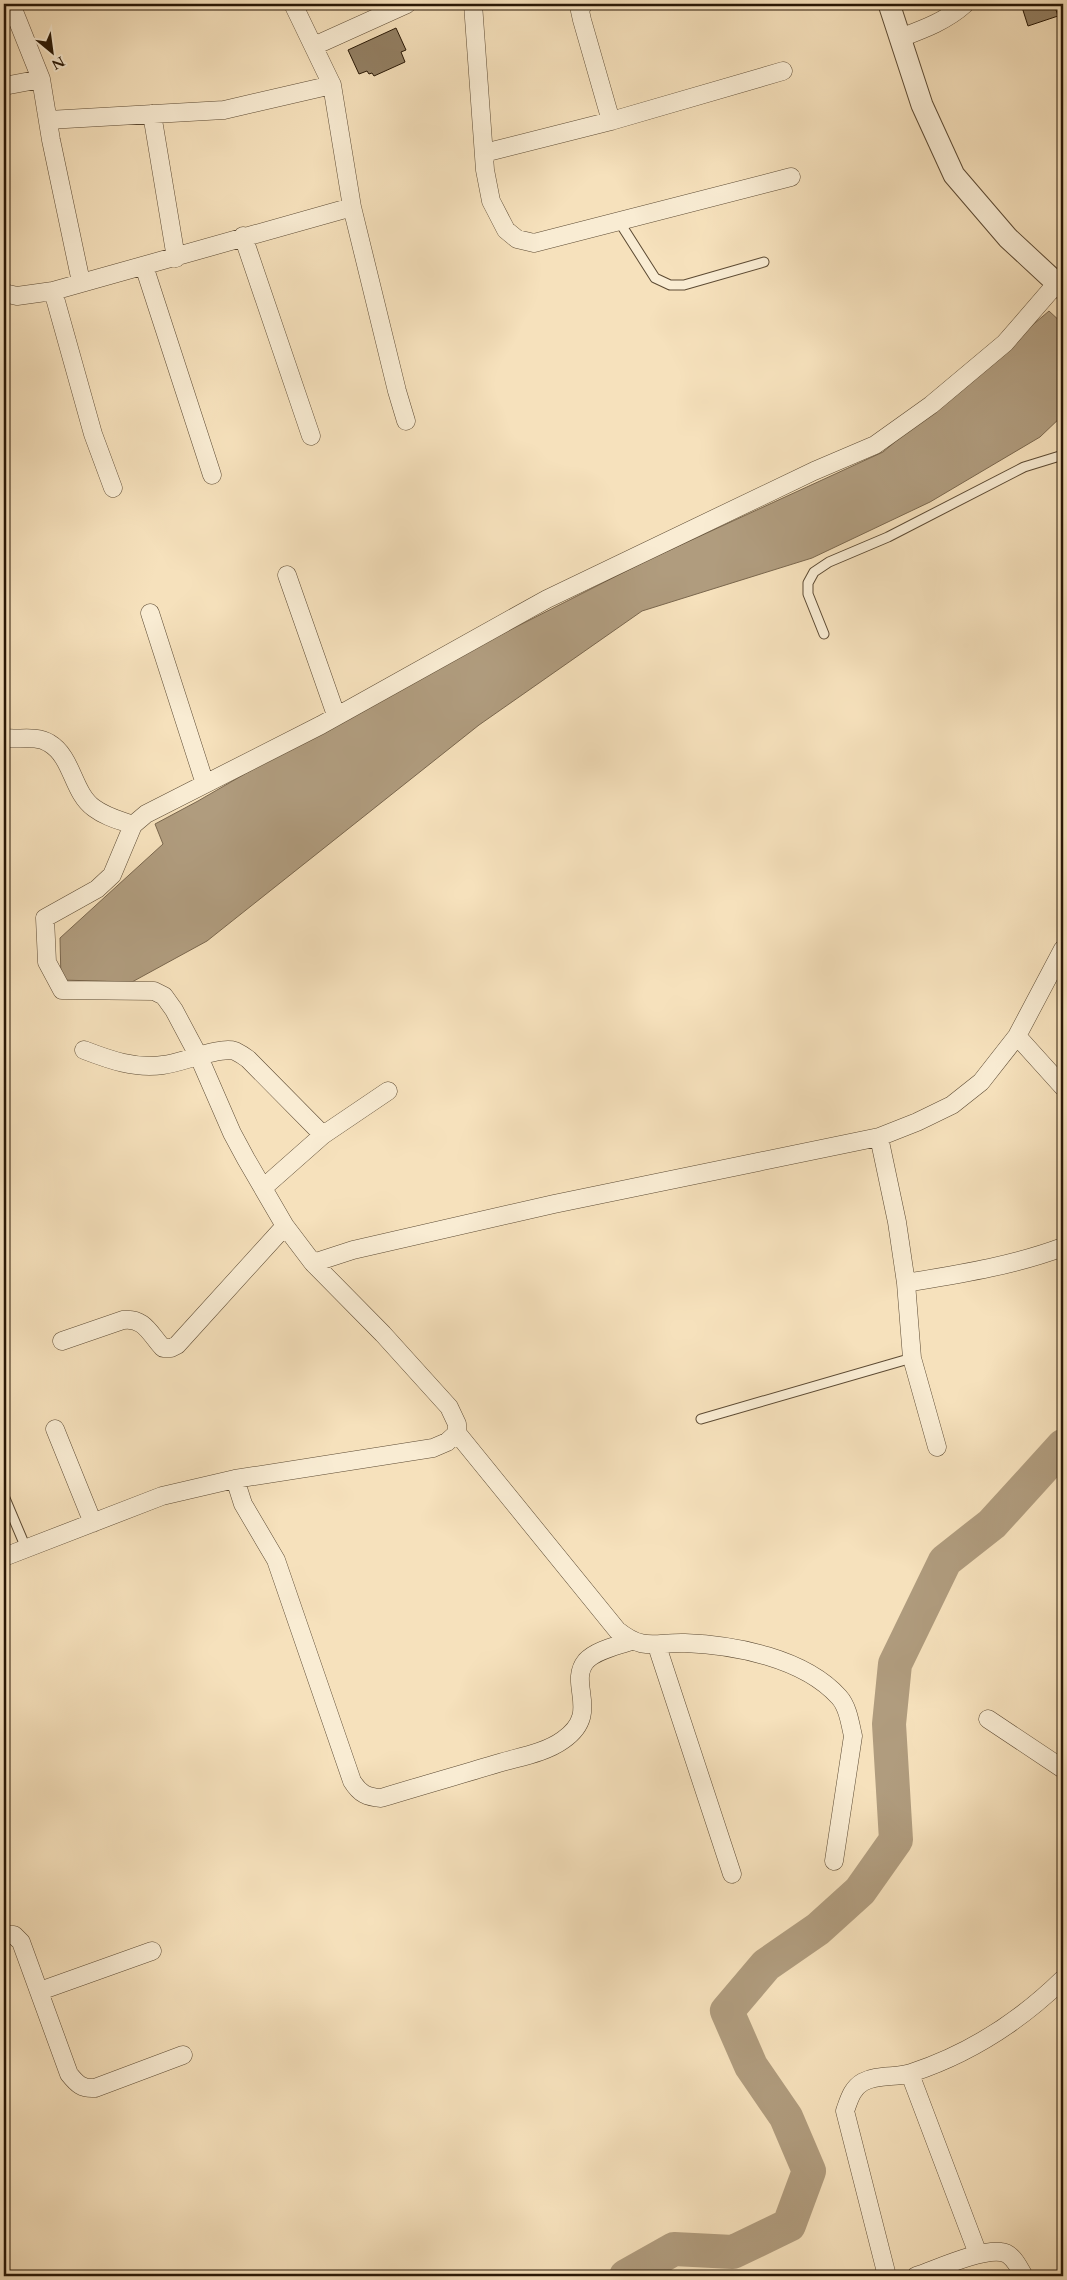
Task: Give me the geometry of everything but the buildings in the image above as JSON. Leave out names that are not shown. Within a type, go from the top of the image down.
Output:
[{"type":"street","points":[[11,4],[41,79],[81,282]]},
{"type":"street","points":[[293,4],[332,85],[352,207],[406,421]]},
{"type":"street","points":[[314,46],[407,4]]},
{"type":"street","points":[[472,4],[484,152],[492,201],[506,230],[517,239],[534,243],[791,177]]},
{"type":"street","points":[[583,4],[580,11],[582,20],[611,121]]},
{"type":"street","points":[[834,1861],[853,1736],[850,1718],[840,1698],[820,1680],[785,1662],[730,1646],[683,1642],[657,1646],[630,1641],[617,1630],[457,1434],[457,1424],[449,1407],[383,1334],[313,1263],[285,1226],[232,1133],[198,1057],[174,1010],[164,996],[154,991],[62,990],[47,962],[44,918],[97,889],[112,875],[133,825],[146,814],[336,715],[547,599],[814,471],[876,445],[931,405],[1005,342],[1060,286],[1008,238],[954,175],[922,105],[889,4]]},
{"type":"street","points":[[900,38],[939,23],[953,15],[965,4]]},
{"type":"street","points":[[484,152],[611,121],[783,71]]},
{"type":"street","points":[[4,86],[41,79]]},
{"type":"street","points":[[48,120],[224,110],[332,85]]},
{"type":"street","points":[[152,114],[176,258]]},
{"type":"street","points":[[4,293],[17,296],[53,291],[352,207]]},
{"type":"street","points":[[244,236],[311,436]]},
{"type":"street","points":[[144,266],[212,475]]},
{"type":"street","points":[[53,291],[93,434],[113,488]]},
{"type":"street","points":[[288,576],[336,715]]},
{"type":"street","points":[[150,613],[205,784]]},
{"type":"street","points":[[4,738],[18,740],[35,738],[48,742],[61,753],[84,796],[93,807],[109,817],[133,825]]},
{"type":"street","points":[[313,1263],[353,1250],[554,1204],[880,1137],[917,1122],[952,1105],[981,1082],[1017,1036],[1063,949]]},
{"type":"street","points":[[1017,1036],[1060,1078]]},
{"type":"street","points":[[84,1050],[115,1062],[144,1066],[163,1065],[221,1050],[234,1051],[248,1059],[323,1135]]},
{"type":"street","points":[[263,1188],[323,1135],[388,1091]]},
{"type":"street","points":[[880,1137],[897,1222],[906,1282],[912,1358],[937,1447]]},
{"type":"street","points":[[62,1341],[123,1320],[133,1319],[142,1323],[163,1348],[171,1348],[177,1345],[285,1226]]},
{"type":"street","points":[[906,1282],[981,1270],[1033,1258],[1063,1247]]},
{"type":"street","points":[[55,1429],[93,1523]]},
{"type":"street","points":[[4,1557],[162,1496],[235,1479],[433,1448],[457,1434]]},
{"type":"street","points":[[235,1479],[243,1504],[276,1560],[352,1781],[358,1790],[367,1797],[381,1798],[533,1753],[563,1741],[577,1727],[583,1714],[583,1693],[579,1676],[585,1662],[594,1654],[630,1641]]},
{"type":"street","points":[[657,1646],[732,1874]]},
{"type":"street","points":[[988,1719],[1063,1769]]},
{"type":"street","points":[[4,1935],[14,1935],[21,1942],[69,2074],[76,2084],[85,2089],[95,2088],[183,2055]]},
{"type":"street","points":[[40,1991],[152,1951]]},
{"type":"street","points":[[887,2276],[845,2111],[851,2094],[862,2082],[878,2077],[910,2074],[980,2042],[1012,2023],[1037,2004],[1063,1979]]},
{"type":"street","points":[[910,2074],[978,2254]]},
{"type":"street","points":[[916,2276],[978,2254],[1002,2252],[1014,2259],[1024,2276]]},
{"type":"lane","points":[[620,222],[655,278],[670,285],[684,285],[764,262]]},
{"type":"lane","points":[[824,634],[808,594],[808,583],[814,572],[829,562],[888,537],[1024,467],[1063,456]]},
{"type":"lane","points":[[701,1419],[912,1358]]},
{"type":"lane","points":[[4,1496],[26,1548]]},
{"type":"shaded area","points":[[1049,311],[1063,324],[1063,415],[1040,437],[930,502],[812,558],[642,611],[479,725],[207,941],[132,982],[61,980],[60,938],[163,844],[155,824],[376,698],[648,560],[883,452]]},
{"type":"waterway","points":[[626,2276],[674,2249],[733,2252],[789,2225],[809,2171],[786,2117],[751,2066],[727,2011],[766,1965],[818,1929],[860,1891],[896,1840],[889,1724],[895,1664],[945,1561],[992,1524],[1063,1446]]}]
